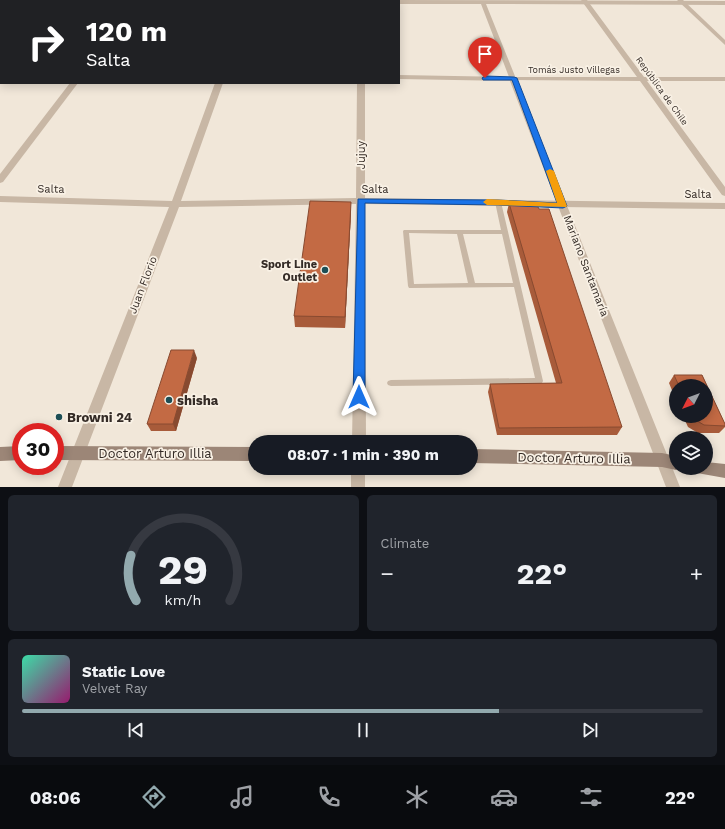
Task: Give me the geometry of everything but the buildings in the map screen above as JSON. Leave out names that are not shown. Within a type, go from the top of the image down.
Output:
[{"type":"main road","points":[[0,454],[12,453]]},
{"type":"main road","name":"Doctor Arturo Illia","points":[[64,453],[248,454]]},
{"type":"main road","name":"Doctor Arturo Illia","points":[[478,456],[669,461]]},
{"type":"main road","points":[[713,469],[725,471]]},
{"type":"street","points":[[0,0],[22,0]]},
{"type":"street","name":"Mariano Santamaría","points":[[482,1],[514,78],[563,206],[669,461]]},
{"type":"street","name":"República de Chile","points":[[585,1],[725,193]]},
{"type":"street","points":[[400,2],[682,1],[725,3]]},
{"type":"street","points":[[682,1],[725,43]]},
{"type":"street","name":"Tomás Justo Villegas","points":[[400,77],[725,79]]},
{"type":"street","points":[[0,180],[73,84]]},
{"type":"street","name":"Juan Florio","points":[[65,487],[175,204],[219,84]]},
{"type":"street","name":"Jujuy","points":[[359,435],[361,84]]},
{"type":"street","name":"Salta","points":[[0,199],[175,204],[361,201],[498,202],[563,206],[725,206]]},
{"type":"street","points":[[358,475],[358,487]]},
{"type":"street","name":"Mariano Santamaría","points":[[671,475],[673,487]]},
{"type":"lane","points":[[391,383],[539,381],[498,202]]},
{"type":"lane","points":[[505,232],[406,231],[411,286],[517,285]]},
{"type":"lane","points":[[460,232],[472,285]]},
{"type":"slow traffic","points":[[487,202],[563,206],[550,171]]},
{"type":"place","name":"Sport Line Outlet","points":[[325,270]]},
{"type":"place","name":"shisha","points":[[169,400]]},
{"type":"place","name":"Browni 24","points":[[59,417]]},
{"type":"route","points":[[359,397],[361,201],[498,202],[563,206],[514,78],[485,78]]}]
